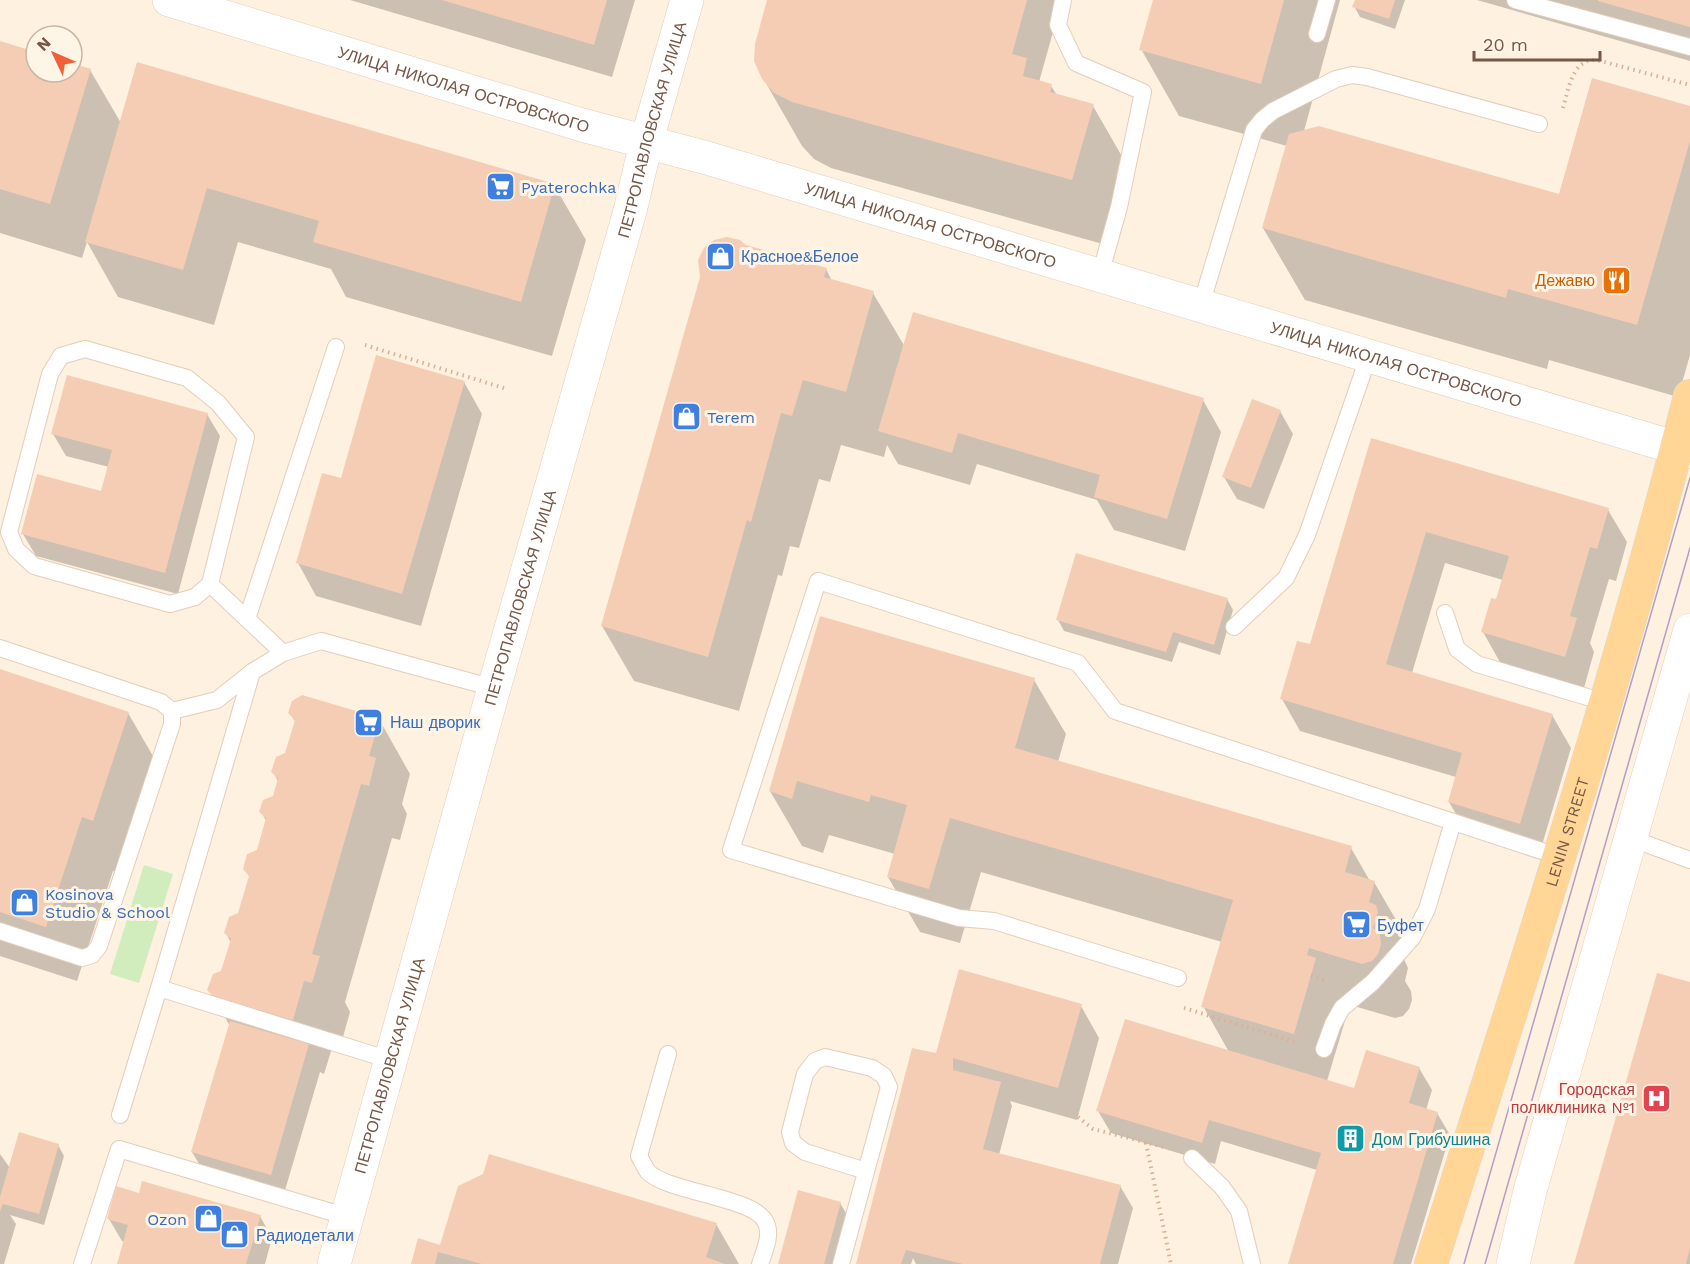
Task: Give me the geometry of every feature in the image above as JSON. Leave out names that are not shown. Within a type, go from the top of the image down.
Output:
[{"type":"main road","name":"LENIN STREET","points":[[1431,1264],[1560,856],[1604,702],[1684,450],[1690,396]]},
{"type":"street","name":"УЛИЦА НИКОЛАЯ ОСТРОВСКОГО","points":[[169,0],[1684,450]]},
{"type":"street","name":"ПЕТРОПАВЛОВСКАЯ УЛИЦА","points":[[334,1264],[494,688],[630,211],[646,143],[687,0]]},
{"type":"street","points":[[1513,1264],[1530,1191],[1690,630]]},
{"type":"lane","points":[[1063,0],[1058,25],[1076,63],[1143,92],[1119,207],[1100,275]]},
{"type":"lane","points":[[1317,34],[1327,0]]},
{"type":"lane","points":[[1515,0],[1690,48]]},
{"type":"lane","points":[[1201,305],[1254,130],[1273,111],[1336,79],[1352,75],[1367,77],[1539,124]]},
{"type":"lane","points":[[247,619],[336,347]]},
{"type":"lane","points":[[86,349],[187,378],[218,403],[246,437],[210,584],[195,597],[170,604],[34,566],[16,549],[9,532],[50,374],[61,356],[86,349]]},
{"type":"lane","points":[[1234,627],[1286,579],[1295,561],[1307,535],[1369,355]]},
{"type":"lane","points":[[1171,976],[994,921],[959,918],[731,850],[818,581],[1078,663],[1115,711],[1560,856]]},
{"type":"lane","points":[[210,584],[283,653]]},
{"type":"lane","points":[[1445,613],[1457,649],[1477,664],[1604,702]]},
{"type":"lane","points":[[172,711],[217,700],[252,672],[283,653],[321,641],[494,688]]},
{"type":"lane","points":[[0,648],[161,702],[172,711]]},
{"type":"lane","points":[[120,1115],[252,672]]},
{"type":"lane","points":[[0,931],[82,958],[92,955],[99,946],[172,724],[172,711]]},
{"type":"lane","points":[[1324,1049],[1333,1024],[1342,1008],[1373,982],[1412,938],[1427,909],[1453,822]]},
{"type":"lane","points":[[1630,838],[1690,860]]},
{"type":"lane","points":[[159,988],[390,1060]]},
{"type":"lane","points":[[668,1054],[639,1156],[649,1173],[664,1181],[755,1210],[766,1223],[768,1238],[760,1264]]},
{"type":"lane","points":[[841,1264],[889,1087],[884,1076],[872,1068],[825,1056],[815,1060],[805,1074],[790,1132],[793,1143],[805,1152],[866,1171]]},
{"type":"lane","points":[[82,1264],[119,1149],[348,1217]]},
{"type":"lane","points":[[1192,1158],[1222,1187],[1239,1211],[1252,1264]]},
{"type":"path","points":[[336,347],[364,344],[507,389]]},
{"type":"path","points":[[1171,976],[1160,1001],[1303,1044]]},
{"type":"path","points":[[1078,1117],[1093,1129],[1171,1149],[1192,1158]]},
{"type":"path","points":[[1146,1143],[1171,1264]]},
{"type":"green space","points":[[144,865],[173,874],[139,983],[110,974]]},
{"type":"building","points":[[442,0],[607,0],[594,45]]},
{"type":"building","points":[[767,0],[1027,0],[1012,54],[1027,58],[1023,76],[1052,84],[1050,92],[1094,104],[1072,180],[792,102],[774,93],[762,79],[754,61],[755,44]]},
{"type":"building","points":[[1153,0],[1284,0],[1261,84],[1139,50]]},
{"type":"building","points":[[1355,0],[1395,0],[1389,19],[1352,7]]},
{"type":"building","points":[[1690,0],[1690,27],[1598,1]]},
{"type":"building","points":[[0,41],[24,48],[24,84],[84,84],[84,67],[91,69],[50,204],[0,189]]},
{"type":"building","points":[[137,62],[555,184],[521,302],[313,242],[319,221],[207,188],[183,270],[85,242]]},
{"type":"building","points":[[1592,78],[1690,106],[1690,141],[1637,325],[1508,289],[1506,298],[1262,228],[1289,134],[1319,126],[1559,194]]},
{"type":"building","points":[[727,237],[740,240],[746,245],[827,268],[824,277],[874,291],[846,392],[803,380],[792,416],[781,413],[751,522],[747,520],[708,657],[601,626],[700,277],[698,260],[704,248],[714,240]]},
{"type":"building","points":[[913,312],[1204,398],[1167,519],[1094,497],[1100,475],[958,433],[952,453],[878,431]]},
{"type":"building","points":[[376,355],[465,381],[402,594],[296,563],[322,473],[341,478]]},
{"type":"building","points":[[67,375],[208,413],[165,573],[21,534],[37,474],[101,491],[112,450],[51,434]]},
{"type":"building","points":[[1252,399],[1281,410],[1251,488],[1222,477]]},
{"type":"building","points":[[1371,438],[1609,508],[1597,549],[1590,547],[1570,616],[1577,618],[1565,657],[1481,632],[1491,598],[1496,599],[1509,556],[1426,532],[1386,664],[1553,714],[1520,824],[1448,802],[1462,753],[1280,699],[1297,641],[1310,644]]},
{"type":"building","points":[[1076,553],[1228,598],[1214,645],[1173,632],[1166,652],[1056,620]]},
{"type":"building","points":[[820,616],[1035,678],[1015,748],[1352,846],[1345,872],[1375,881],[1369,902],[1376,905],[1378,912],[1373,928],[1380,935],[1381,944],[1378,954],[1372,961],[1362,964],[1309,948],[1307,955],[1316,958],[1294,1034],[1201,1007],[1233,900],[950,818],[929,889],[887,877],[907,805],[871,795],[869,802],[797,781],[792,799],[769,791]]},
{"type":"building","points":[[0,669],[129,712],[93,821],[82,817],[46,927],[0,912]]},
{"type":"building","points":[[302,695],[380,718],[369,756],[376,758],[369,786],[361,784],[312,954],[320,956],[312,983],[304,981],[293,1020],[214,997],[207,990],[213,974],[221,971],[231,939],[224,933],[229,917],[238,913],[249,876],[243,869],[247,854],[257,850],[266,818],[259,812],[263,800],[273,796],[278,778],[271,772],[276,757],[285,753],[295,720],[288,713],[292,701]]},
{"type":"building","points":[[959,969],[1082,1004],[1058,1088],[953,1058],[953,1070],[1001,1082],[983,1149],[1121,1185],[1100,1264],[963,1264],[906,1250],[901,1264],[856,1264],[912,1048],[936,1053]]},
{"type":"building","name":"Городская поликлиника №1","points":[[1657,973],[1690,982],[1690,1248],[1686,1264],[1574,1264]]},
{"type":"building","name":"Дом Грибушина","points":[[1125,1019],[1354,1088],[1366,1050],[1420,1067],[1409,1103],[1438,1112],[1393,1264],[1288,1264],[1321,1153],[1209,1120],[1202,1143],[1096,1111]]},
{"type":"building","points":[[230,1021],[309,1044],[271,1175],[191,1152]]},
{"type":"building","points":[[19,1132],[59,1144],[39,1214],[3,1204],[0,1211],[0,1197]]},
{"type":"building","points":[[489,1154],[717,1223],[706,1257],[725,1264],[482,1264],[438,1252],[435,1264],[411,1264],[418,1238],[440,1245],[458,1186],[483,1174]]},
{"type":"building","points":[[142,1181],[261,1215],[246,1264],[117,1264],[128,1225],[107,1219],[116,1186],[139,1193]]},
{"type":"building","points":[[798,1190],[841,1202],[824,1264],[778,1264]]},
{"type":"tram line","points":[[1464,1264],[1690,478]]},
{"type":"tram line","points":[[1485,1264],[1690,548]]},
{"type":"place","name":"Pyaterochka","points":[[500,187]]},
{"type":"place","name":"Красное&Белое","points":[[720,256]]},
{"type":"place","name":"Дежавю","points":[[1616,280]]},
{"type":"place","name":"Terem","points":[[686,417]]},
{"type":"place","name":"Наш дворик","points":[[369,722]]},
{"type":"place","name":"Kosinova Studio & School","points":[[24,903]]},
{"type":"place","name":"Буфет","points":[[1356,925]]},
{"type":"place","name":"Городская поликлиника №1","points":[[1656,1098]]},
{"type":"place","name":"Дом Грибушина","points":[[1351,1139]]},
{"type":"place","name":"Ozon","points":[[208,1219]]},
{"type":"place","name":"Радиодетали","points":[[235,1235]]}]
